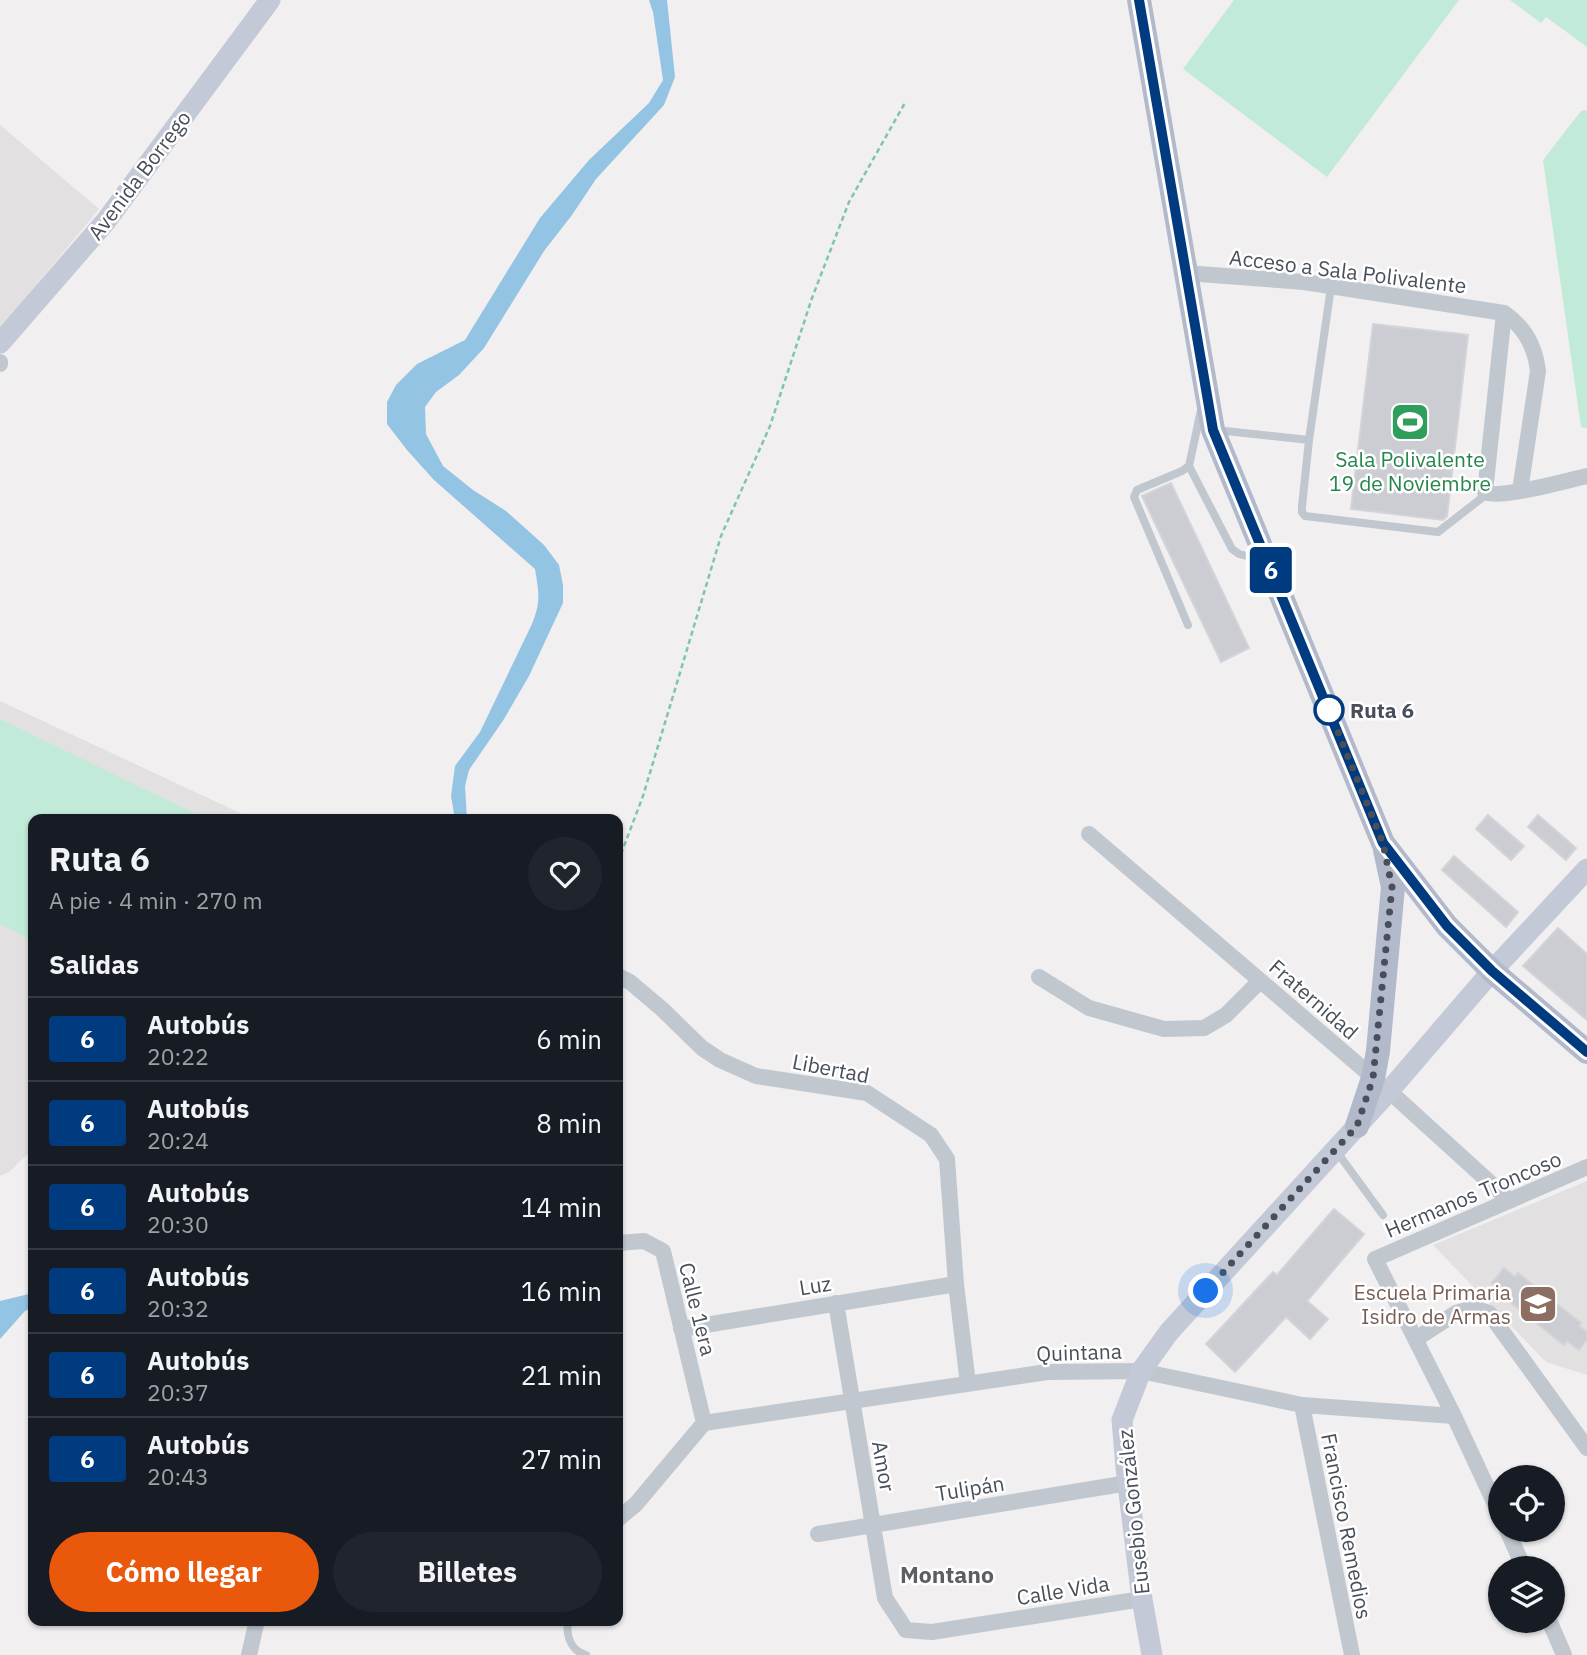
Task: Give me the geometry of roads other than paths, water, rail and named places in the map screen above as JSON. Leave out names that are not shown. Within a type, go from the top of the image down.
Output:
[{"type":"main road","name":"Avenida Borrego","points":[[0,343],[106,220],[270,0]]},
{"type":"main road","points":[[1139,0],[1213,430],[1383,843],[1392,887],[1381,1084]]},
{"type":"main road","points":[[1383,843],[1447,926],[1492,971],[1587,1052]]},
{"type":"main road","points":[[1357,1126],[1381,1084],[1587,869]]},
{"type":"main road","name":"Eusebio González","points":[[1152,1655],[1142,1599],[1122,1420],[1141,1371],[1169,1332],[1357,1126]]},
{"type":"street","name":"Acceso a Sala Polivalente","points":[[1186,273],[1331,286],[1504,313]]},
{"type":"street","points":[[1520,491],[1538,372],[1536,352],[1515,321],[1504,313],[1484,490],[1493,495],[1520,491],[1587,476]]},
{"type":"street","name":"Fraternidad","points":[[1089,834],[1381,1084],[1509,1200]]},
{"type":"street","points":[[1039,977],[1089,1009],[1164,1029],[1204,1028],[1226,1015],[1260,981]]},
{"type":"street","name":"Libertad","points":[[623,978],[662,1009],[702,1048],[720,1060],[757,1076],[867,1093],[931,1135],[947,1159],[956,1284],[968,1384]]},
{"type":"street","name":"Hermanos Troncoso","points":[[1416,1339],[1375,1259],[1587,1167]]},
{"type":"street","name":"Calle 1era","points":[[623,1243],[644,1241],[663,1251],[704,1423]]},
{"type":"street","name":"Luz","points":[[681,1329],[956,1284]]},
{"type":"street","name":"Amor","points":[[836,1303],[886,1598],[906,1630]]},
{"type":"street","points":[[1488,1489],[1416,1339],[1456,1312],[1473,1308],[1489,1313],[1587,1448]]},
{"type":"street","name":"Quintana","points":[[704,1423],[1047,1372],[1141,1371],[1302,1405],[1454,1416]]},
{"type":"street","name":"Francisco Remedios","points":[[1302,1405],[1352,1655]]},
{"type":"street","points":[[623,1514],[636,1504],[704,1423]]},
{"type":"street","name":"Tulipán","points":[[818,1534],[1128,1483]]},
{"type":"street","name":"Calle Vida","points":[[906,1630],[932,1632],[1142,1599]]},
{"type":"street","points":[[250,1655],[256,1626]]},
{"type":"street","points":[[1555,1633],[1564,1655]]},
{"type":"lane","points":[[1331,286],[1301,512],[1305,516],[1438,532],[1487,494]]},
{"type":"lane","points":[[1206,386],[1189,466],[1231,550],[1268,562]]},
{"type":"lane","points":[[1213,430],[1309,440]]},
{"type":"lane","points":[[1188,625],[1134,497],[1137,490],[1189,466]]},
{"type":"lane","points":[[1335,1150],[1383,1215]]},
{"type":"lane","points":[[567,1626],[572,1644],[579,1653],[586,1655]]},
{"type":"water","points":[[649,0],[667,0],[675,77],[664,105],[596,179],[544,251],[484,348],[459,375],[436,392],[425,407],[426,434],[443,466],[506,511],[544,545],[559,565],[563,585],[563,603],[529,676],[469,770],[465,786],[467,814],[454,814],[451,796],[455,766],[480,732],[535,616],[538,591],[535,569],[434,480],[407,450],[387,424],[387,402],[396,385],[417,364],[465,340],[540,218],[589,160],[649,103],[663,80]]},
{"type":"water","points":[[28,1294],[28,1310],[0,1339],[0,1301]]},
{"type":"place","name":"Sala Polivalente 19 de Noviembre","points":[[1410,422]]},
{"type":"place","name":"Ruta 6","points":[[1329,710]]},
{"type":"place","name":"Escuela Primaria Isidro de Armas","points":[[1538,1304]]},
{"type":"district","name":"Montano","points":[[947,1574]]}]
